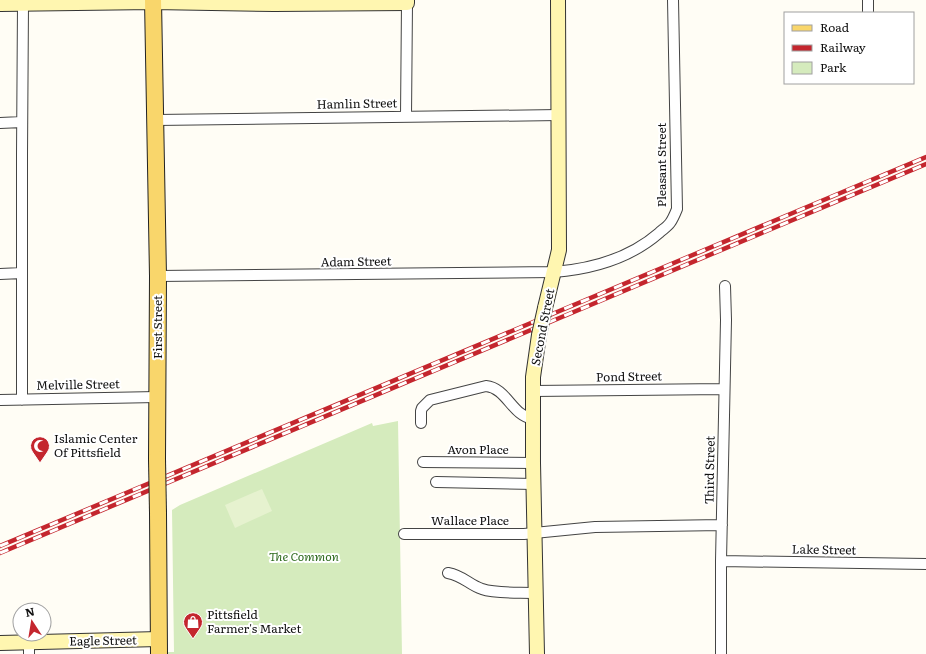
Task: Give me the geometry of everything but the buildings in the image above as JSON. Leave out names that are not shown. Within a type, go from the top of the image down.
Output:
[{"type":"main road","name":"First Street","points":[[153,1],[158,276],[157,459],[159,647]]},
{"type":"street","name":"Second Street","points":[[537,654],[533,463],[534,363],[559,250],[558,0]]},
{"type":"street","name":"Pleasant Street","points":[[554,272],[588,268],[633,252],[653,238],[669,224],[677,209],[673,0]]},
{"type":"street","points":[[868,0],[868,12]]},
{"type":"street","points":[[0,4],[153,1],[274,4],[408,1],[406,116]]},
{"type":"street","points":[[22,400],[23,4]]},
{"type":"street","name":"Hamlin Street","points":[[156,120],[559,115]]},
{"type":"street","points":[[0,123],[22,122]]},
{"type":"street","name":"Adam Street","points":[[158,276],[554,272]]},
{"type":"street","points":[[0,274],[22,273]]},
{"type":"street","name":"Third Street","points":[[721,654],[721,561],[726,320],[725,286]]},
{"type":"street","points":[[421,423],[422,408],[430,400],[486,386],[500,392],[521,414],[533,419]]},
{"type":"street","name":"Pond Street","points":[[534,391],[724,389]]},
{"type":"street","name":"Melville Street","points":[[0,400],[157,397]]},
{"type":"street","name":"Avon Place","points":[[424,462],[533,463]]},
{"type":"street","points":[[436,482],[534,484]]},
{"type":"street","points":[[535,534],[595,527],[722,525]]},
{"type":"street","name":"Wallace Place","points":[[404,534],[535,534]]},
{"type":"street","name":"Lake Street","points":[[721,561],[926,564]]},
{"type":"street","points":[[448,573],[464,578],[482,589],[536,593]]},
{"type":"street","name":"Eagle Street","points":[[0,643],[29,648],[159,647]]},
{"type":"green space","name":"The Common","points":[[398,421],[402,654],[168,654],[168,652],[174,652],[172,510],[180,505],[372,423],[373,426]]},
{"type":"green space","points":[[262,489],[272,511],[235,528],[225,505]]},
{"type":"railway","points":[[0,546],[926,157]]},
{"type":"railway","points":[[0,553],[926,164]]},
{"type":"place","name":"Islamic Center Of Pittsfield","points":[[40,463]]},
{"type":"place","name":"Pittsfield Farmer's Market","points":[[193,639]]}]
